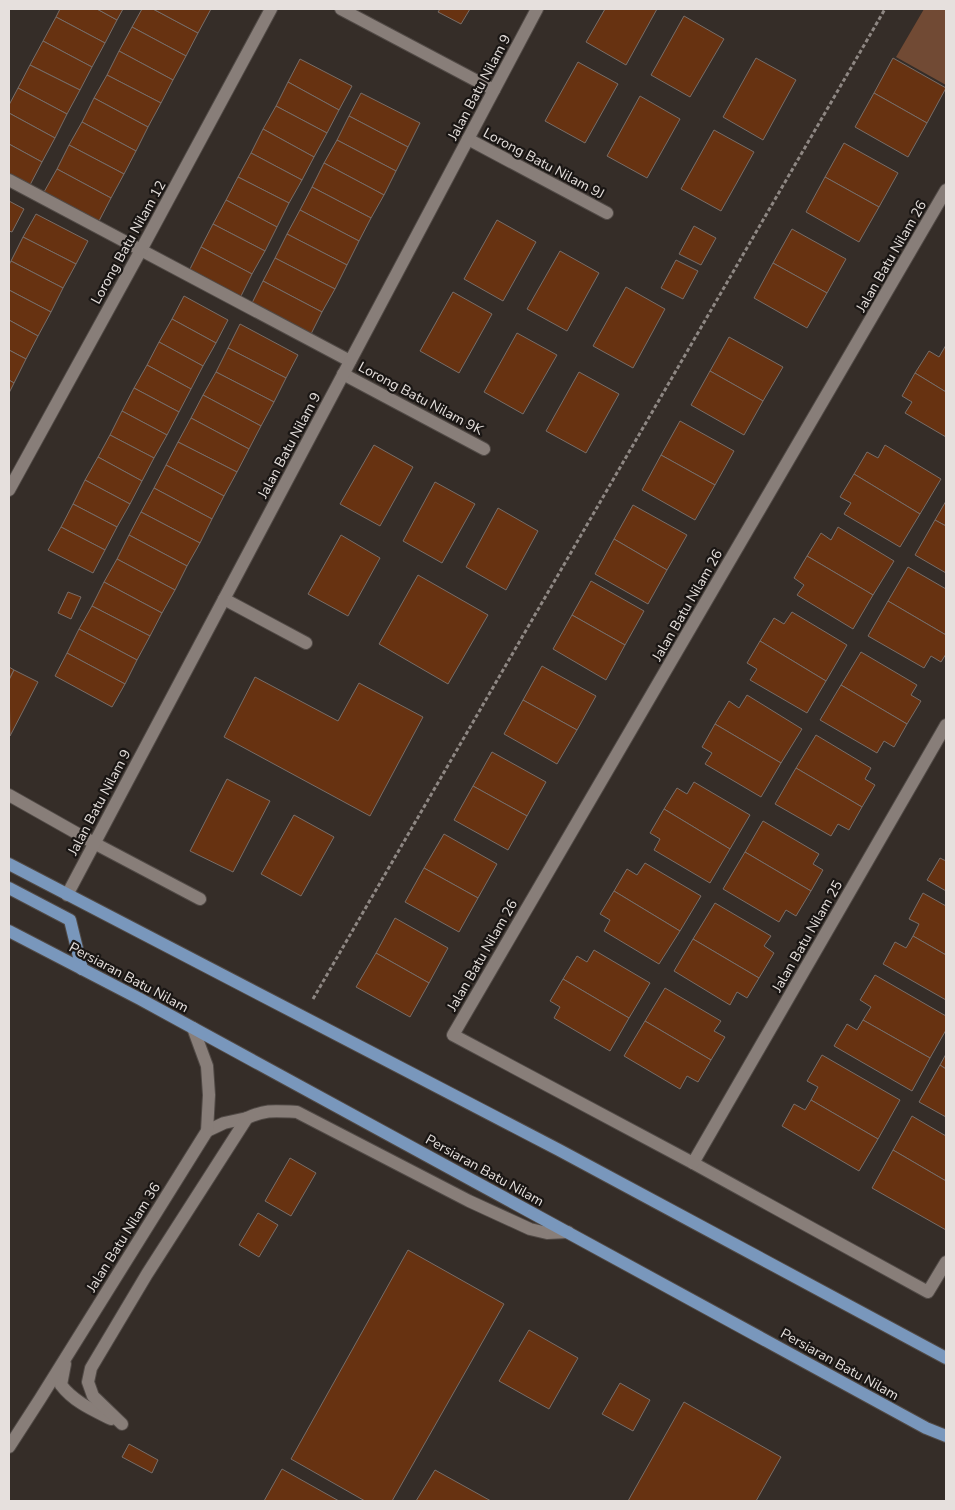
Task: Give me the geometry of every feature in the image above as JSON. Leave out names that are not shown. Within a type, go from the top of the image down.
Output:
[{"type":"main road","points":[[9,864],[559,1150],[946,1358]]},
{"type":"main road","points":[[9,888],[70,920],[82,970]]},
{"type":"main road","name":"Persiaran Batu Nilam","points":[[9,931],[193,1028],[926,1428],[946,1436]]},
{"type":"street","name":"Lorong Batu Nilam 12","points":[[9,490],[271,9]]},
{"type":"street","points":[[341,9],[494,90]]},
{"type":"street","name":"Jalan Batu Nilam 9","points":[[67,895],[537,9]]},
{"type":"street","name":"Lorong Batu Nilam 9J","points":[[468,139],[606,212]]},
{"type":"street","points":[[9,180],[350,361]]},
{"type":"street","name":"Jalan Batu Nilam 26","points":[[693,1163],[453,1035],[946,190]]},
{"type":"street","name":"Lorong Batu Nilam 9K","points":[[343,374],[484,449]]},
{"type":"street","points":[[224,599],[306,642]]},
{"type":"street","name":"Jalan Batu Nilam 25","points":[[693,1163],[946,725]]},
{"type":"street","points":[[9,795],[94,843],[200,898]]},
{"type":"street","name":"Jalan Batu Nilam 36","points":[[9,1447],[207,1131],[209,1095],[207,1066],[193,1028]]},
{"type":"street","points":[[207,1131],[224,1123],[247,1118],[259,1112],[297,1112],[469,1201],[530,1229],[548,1233],[568,1232]]},
{"type":"street","points":[[67,1354],[61,1385],[66,1392],[84,1406],[122,1424],[93,1396],[88,1382],[91,1368],[147,1274],[247,1118]]},
{"type":"street","points":[[693,1163],[928,1292],[946,1262]]},
{"type":"path","points":[[313,999],[885,9]]},
{"type":"shaded area","points":[[924,9],[946,9],[946,85],[896,57]]},
{"type":"building","points":[[60,9],[97,9],[117,20],[105,43],[56,17]]},
{"type":"building","points":[[97,9],[123,9],[117,20]]},
{"type":"building","points":[[142,9],[153,9],[198,33],[186,56],[132,27]]},
{"type":"building","points":[[153,9],[211,9],[198,33]]},
{"type":"building","points":[[440,9],[470,9],[461,24],[438,12]]},
{"type":"building","points":[[605,9],[657,9],[626,65],[586,42]]},
{"type":"building","points":[[684,16],[724,39],[690,97],[651,75]]},
{"type":"building","points":[[56,17],[105,43],[92,67],[43,41]]},
{"type":"building","points":[[132,27],[186,56],[173,80],[119,51]]},
{"type":"building","points":[[43,41],[92,67],[80,90],[30,65]]},
{"type":"building","points":[[119,51],[173,80],[161,103],[107,75]]},
{"type":"building","points":[[756,58],[796,80],[763,140],[723,117]]},
{"type":"building","points":[[893,58],[946,88],[927,123],[874,93]]},
{"type":"building","points":[[300,59],[352,86],[339,110],[288,82]]},
{"type":"building","points":[[578,62],[618,84],[585,143],[545,121]]},
{"type":"building","points":[[30,65],[80,90],[67,114],[18,88]]},
{"type":"building","points":[[107,75],[161,103],[148,127],[94,98]]},
{"type":"building","points":[[288,82],[339,110],[327,133],[276,106]]},
{"type":"building","points":[[18,88],[67,114],[55,138],[9,113],[9,105]]},
{"type":"building","points":[[361,93],[420,123],[408,147],[349,116]]},
{"type":"building","points":[[874,93],[927,123],[908,157],[855,127]]},
{"type":"building","points":[[640,96],[680,119],[647,178],[607,156]]},
{"type":"building","points":[[94,98],[148,127],[136,151],[82,122]]},
{"type":"building","points":[[276,106],[327,133],[314,157],[263,129]]},
{"type":"building","points":[[9,113],[55,138],[42,162],[9,144]]},
{"type":"building","points":[[349,116],[408,147],[396,171],[337,140]]},
{"type":"building","points":[[82,122],[136,151],[124,174],[69,145]]},
{"type":"building","points":[[263,129],[314,157],[302,180],[251,153]]},
{"type":"building","points":[[714,130],[754,152],[721,211],[681,189]]},
{"type":"building","points":[[337,140],[396,171],[384,195],[324,163]]},
{"type":"building","points":[[844,143],[898,173],[879,207],[825,177]]},
{"type":"building","points":[[9,144],[42,162],[30,185],[9,174]]},
{"type":"building","points":[[69,145],[124,174],[111,198],[57,169]]},
{"type":"building","points":[[251,153],[302,180],[289,203],[238,177]]},
{"type":"building","points":[[324,163],[384,195],[371,218],[312,187]]},
{"type":"building","points":[[57,169],[111,198],[99,221],[44,192]]},
{"type":"building","points":[[238,177],[289,203],[277,227],[226,200]]},
{"type":"building","points":[[825,177],[879,207],[859,242],[806,212]]},
{"type":"building","points":[[312,187],[371,218],[359,241],[300,210]]},
{"type":"building","points":[[226,200],[277,227],[265,251],[213,224]]},
{"type":"building","points":[[9,201],[24,209],[12,232],[9,231]]},
{"type":"building","points":[[300,210],[359,241],[347,265],[287,234]]},
{"type":"building","points":[[36,214],[88,241],[76,264],[23,237]]},
{"type":"building","points":[[497,220],[536,242],[503,301],[464,279]]},
{"type":"building","points":[[213,224],[265,251],[252,274],[201,247]]},
{"type":"building","points":[[694,226],[716,238],[701,265],[679,254]]},
{"type":"building","points":[[792,229],[846,259],[827,293],[773,263]]},
{"type":"building","points":[[287,234],[347,265],[335,289],[275,258]]},
{"type":"building","points":[[23,237],[76,264],[63,288],[11,261]]},
{"type":"building","points":[[201,247],[252,274],[240,298],[189,271]]},
{"type":"building","points":[[560,251],[599,273],[567,331],[527,309]]},
{"type":"building","points":[[275,258],[335,289],[322,312],[263,281]]},
{"type":"building","points":[[676,260],[698,271],[683,299],[661,288]]},
{"type":"building","points":[[11,261],[63,288],[51,312],[9,290],[9,265]]},
{"type":"building","points":[[773,263],[827,293],[807,328],[754,298]]},
{"type":"building","points":[[263,281],[322,312],[310,336],[251,305]]},
{"type":"building","points":[[626,287],[665,309],[633,368],[593,346]]},
{"type":"building","points":[[9,290],[51,312],[38,336],[9,320]]},
{"type":"building","points":[[453,292],[492,314],[459,373],[420,351]]},
{"type":"building","points":[[184,296],[228,320],[216,343],[172,319]]},
{"type":"building","points":[[172,319],[216,343],[203,366],[159,342]]},
{"type":"building","points":[[9,320],[38,336],[26,359],[9,350]]},
{"type":"building","points":[[240,324],[298,355],[286,378],[228,348]]},
{"type":"building","points":[[517,333],[557,355],[523,414],[484,392]]},
{"type":"building","points":[[729,337],[783,367],[763,401],[710,371]]},
{"type":"building","points":[[159,342],[203,366],[191,389],[147,365]]},
{"type":"building","points":[[946,345],[946,392],[915,373],[929,351],[939,357]]},
{"type":"building","points":[[228,348],[286,378],[274,402],[216,372]]},
{"type":"building","points":[[9,350],[26,359],[14,383],[9,380]]},
{"type":"building","points":[[147,365],[191,389],[179,412],[134,388]]},
{"type":"building","points":[[710,371],[763,401],[744,435],[691,405]]},
{"type":"building","points":[[216,372],[274,402],[261,426],[203,395]]},
{"type":"building","points":[[579,372],[619,394],[586,453],[546,431]]},
{"type":"building","points":[[915,373],[946,392],[946,437],[905,413],[912,402],[902,396]]},
{"type":"building","points":[[9,380],[14,383],[9,393]]},
{"type":"building","points":[[134,388],[179,412],[167,435],[122,411]]},
{"type":"building","points":[[203,395],[261,426],[249,449],[191,418]]},
{"type":"building","points":[[122,411],[167,435],[154,458],[110,435]]},
{"type":"building","points":[[191,418],[249,449],[237,472],[178,442]]},
{"type":"building","points":[[680,421],[734,451],[715,485],[661,455]]},
{"type":"building","points":[[110,435],[154,458],[142,481],[98,457]]},
{"type":"building","points":[[178,442],[237,472],[224,496],[166,465]]},
{"type":"building","points":[[374,445],[413,467],[380,526],[340,504]]},
{"type":"building","points":[[885,445],[941,479],[920,514],[854,474],[867,452],[878,458]]},
{"type":"building","points":[[661,455],[715,485],[695,520],[642,490]]},
{"type":"building","points":[[98,457],[142,481],[130,504],[85,480]]},
{"type":"building","points":[[166,465],[224,496],[212,519],[154,488]]},
{"type":"building","points":[[854,474],[920,514],[900,547],[844,514],[851,503],[840,497]]},
{"type":"building","points":[[85,480],[130,504],[117,527],[73,504]]},
{"type":"building","points":[[435,482],[475,504],[442,563],[403,541]]},
{"type":"building","points":[[154,488],[212,519],[200,543],[141,512]]},
{"type":"building","points":[[946,501],[946,526],[935,520]]},
{"type":"building","points":[[73,504],[117,527],[105,550],[61,527]]},
{"type":"building","points":[[633,505],[687,535],[667,570],[614,539]]},
{"type":"building","points":[[498,508],[538,531],[506,590],[466,567]]},
{"type":"building","points":[[141,512],[200,543],[187,566],[129,535]]},
{"type":"building","points":[[935,520],[946,526],[946,573],[915,555]]},
{"type":"building","points":[[61,527],[105,550],[93,573],[48,550]]},
{"type":"building","points":[[838,527],[894,561],[873,595],[807,556],[821,533],[831,540]]},
{"type":"building","points":[[129,535],[187,566],[175,590],[117,559]]},
{"type":"building","points":[[341,535],[380,558],[348,616],[308,594]]},
{"type":"building","points":[[614,539],[667,570],[648,604],[595,574]]},
{"type":"building","points":[[807,556],[873,595],[853,629],[797,595],[804,585],[794,578]]},
{"type":"building","points":[[117,559],[175,590],[162,613],[104,582]]},
{"type":"building","points":[[908,567],[946,589],[946,635],[888,601]]},
{"type":"building","points":[[418,575],[488,615],[448,684],[379,644]]},
{"type":"building","points":[[591,581],[644,611],[625,645],[572,615]]},
{"type":"building","points":[[104,582],[162,613],[150,636],[92,606]]},
{"type":"building","points":[[68,592],[81,597],[71,619],[58,613]]},
{"type":"building","points":[[888,601],[946,635],[946,654],[941,662],[931,656],[924,668],[868,636]]},
{"type":"building","points":[[92,606],[150,636],[137,660],[79,629]]},
{"type":"building","points":[[792,612],[847,645],[826,681],[760,641],[774,618],[784,624]]},
{"type":"building","points":[[572,615],[625,645],[606,680],[553,649]]},
{"type":"building","points":[[79,629],[137,660],[125,684],[67,653]]},
{"type":"building","points":[[760,641],[826,681],[807,713],[750,680],[757,669],[747,663]]},
{"type":"building","points":[[861,652],[917,685],[911,695],[921,701],[907,724],[841,685]]},
{"type":"building","points":[[67,653],[125,684],[112,707],[55,676]]},
{"type":"building","points":[[542,666],[596,696],[577,730],[523,700]]},
{"type":"building","points":[[9,667],[14,670],[9,680]]},
{"type":"building","points":[[14,670],[38,682],[10,736],[9,680]]},
{"type":"building","points":[[255,677],[338,721],[359,683],[423,717],[370,816],[224,737]]},
{"type":"building","points":[[841,685],[907,724],[894,747],[884,741],[877,753],[820,720]]},
{"type":"building","points":[[747,695],[802,729],[781,763],[715,724],[729,701],[739,708]]},
{"type":"building","points":[[523,700],[577,730],[557,764],[504,734]]},
{"type":"building","points":[[715,724],[781,763],[761,797],[705,764],[712,753],[702,747]]},
{"type":"building","points":[[816,735],[871,768],[865,779],[875,785],[862,807],[796,768]]},
{"type":"building","points":[[492,752],[546,782],[527,816],[473,786]]},
{"type":"building","points":[[796,768],[862,807],[849,830],[838,824],[831,836],[775,804]]},
{"type":"building","points":[[227,779],[270,801],[233,872],[190,851]]},
{"type":"building","points":[[694,782],[750,815],[730,849],[664,809],[677,788],[687,794]]},
{"type":"building","points":[[473,786],[527,816],[508,850],[454,820]]},
{"type":"building","points":[[664,809],[730,849],[710,883],[654,850],[660,839],[650,833]]},
{"type":"building","points":[[294,815],[334,837],[301,896],[261,874]]},
{"type":"building","points":[[763,821],[819,854],[813,864],[823,870],[811,891],[745,852]]},
{"type":"building","points":[[444,834],[497,864],[478,898],[424,868]]},
{"type":"building","points":[[745,852],[811,891],[796,916],[786,910],[779,922],[723,889]]},
{"type":"building","points":[[940,858],[946,861],[946,891],[927,880]]},
{"type":"building","points":[[645,863],[701,896],[680,931],[614,891],[627,869],[637,875]]},
{"type":"building","points":[[424,868],[478,898],[459,932],[405,902]]},
{"type":"building","points":[[614,891],[680,931],[659,964],[604,931],[610,920],[600,914]]},
{"type":"building","points":[[923,893],[946,906],[946,955],[913,936],[919,924],[909,919]]},
{"type":"building","points":[[715,903],[771,936],[764,946],[774,953],[759,978],[693,939]]},
{"type":"building","points":[[395,918],[448,948],[429,983],[376,953]]},
{"type":"building","points":[[913,936],[946,955],[946,1000],[883,964],[895,942],[906,948]]},
{"type":"building","points":[[693,939],[759,978],[747,998],[737,992],[730,1005],[674,971]]},
{"type":"building","points":[[594,950],[650,983],[629,1018],[563,979],[577,956],[587,962]]},
{"type":"building","points":[[376,953],[429,983],[410,1017],[356,987]]},
{"type":"building","points":[[875,975],[946,1016],[946,1030],[930,1058],[863,1020],[871,1007],[860,1000]]},
{"type":"building","points":[[563,979],[629,1018],[610,1051],[554,1018],[560,1007],[550,1001]]},
{"type":"building","points":[[665,988],[721,1021],[714,1031],[725,1037],[711,1060],[645,1021]]},
{"type":"building","points":[[863,1020],[930,1058],[912,1091],[834,1046],[847,1024],[857,1030]]},
{"type":"building","points":[[645,1021],[711,1060],[698,1082],[687,1076],[680,1089],[624,1056]]},
{"type":"building","points":[[946,1054],[946,1069],[940,1065]]},
{"type":"building","points":[[822,1055],[900,1100],[878,1139],[811,1100],[818,1087],[807,1081]]},
{"type":"building","points":[[940,1065],[946,1069],[946,1117],[919,1102]]},
{"type":"building","points":[[811,1100],[878,1139],[859,1171],[782,1126],[794,1104],[805,1110]]},
{"type":"building","points":[[912,1116],[946,1136],[946,1181],[893,1150]]},
{"type":"building","points":[[893,1150],[946,1181],[946,1230],[872,1188]]},
{"type":"building","points":[[290,1158],[316,1173],[291,1216],[265,1201]]},
{"type":"building","points":[[258,1213],[278,1225],[259,1257],[239,1245]]},
{"type":"building","points":[[408,1250],[504,1304],[392,1501],[365,1501],[291,1459]]},
{"type":"building","points":[[529,1330],[578,1358],[549,1409],[499,1381]]},
{"type":"building","points":[[620,1383],[650,1400],[633,1431],[602,1414]]},
{"type":"building","points":[[684,1402],[781,1457],[756,1501],[628,1501]]},
{"type":"building","points":[[129,1444],[158,1460],[152,1473],[122,1457]]},
{"type":"building","points":[[282,1469],[339,1501],[264,1501]]},
{"type":"building","points":[[435,1470],[491,1501],[416,1501]]}]
